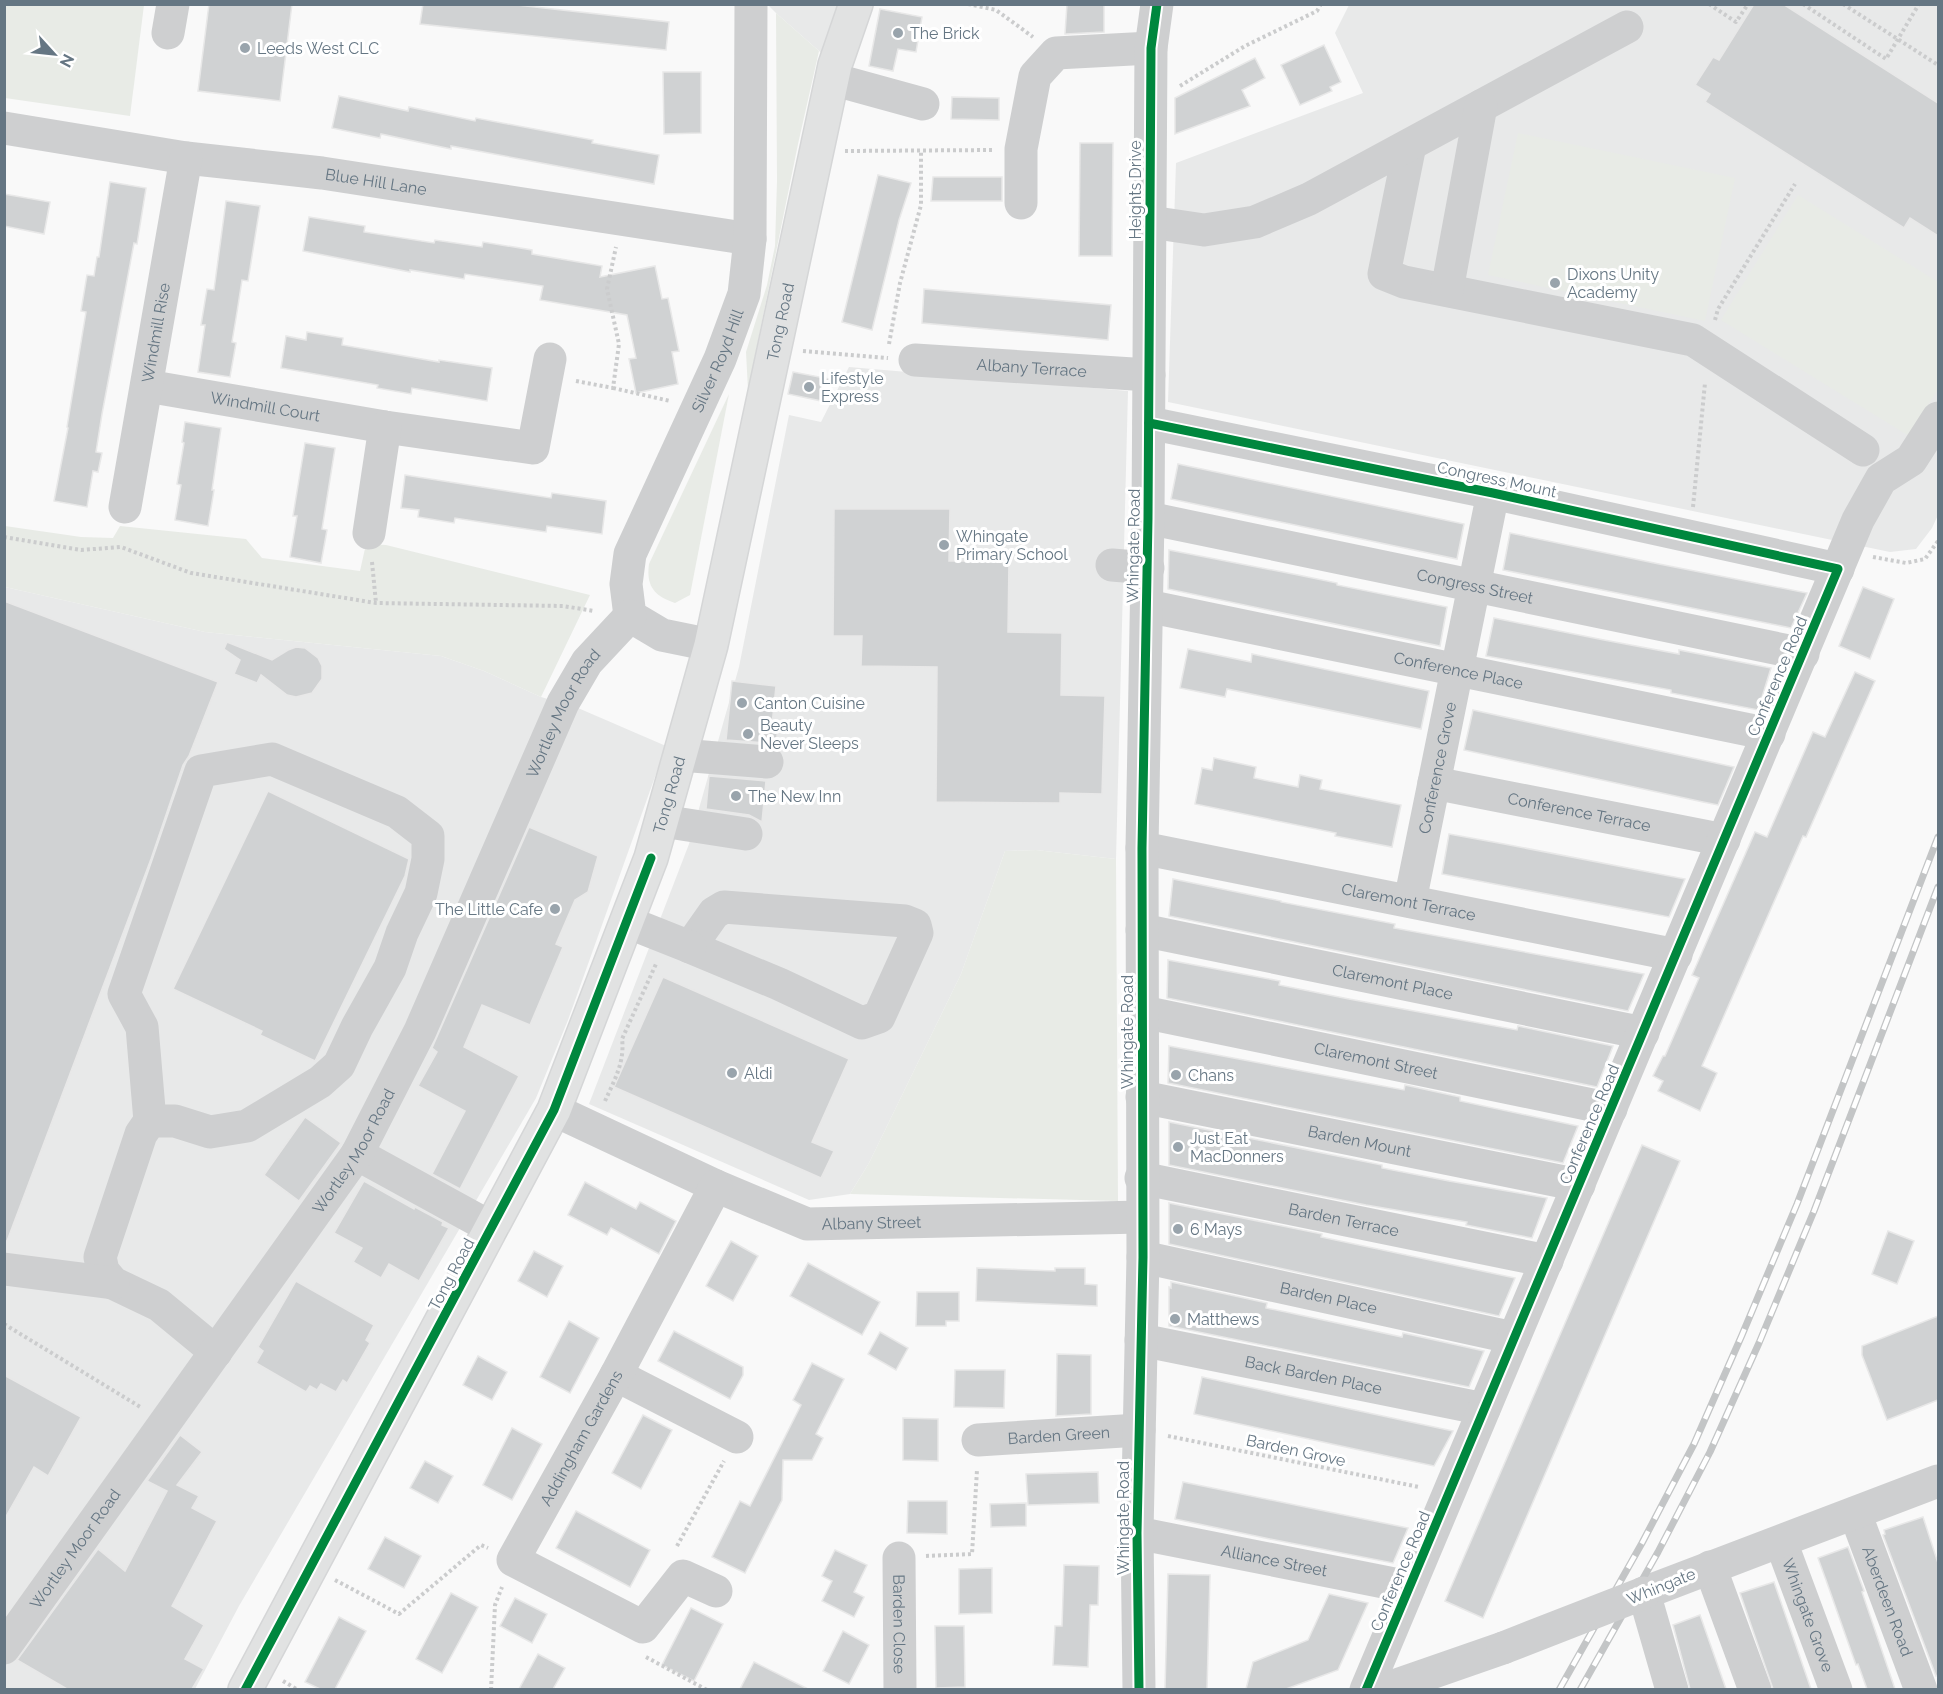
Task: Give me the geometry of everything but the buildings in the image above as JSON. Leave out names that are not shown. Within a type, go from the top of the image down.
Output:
[{"type":"main road","name":"Tong Road","points":[[245,1689],[554,1110],[651,858],[711,645],[832,79],[856,4]]},
{"type":"street","name":"Silver Royd Hill","points":[[630,616],[626,584],[630,554],[720,359],[744,294],[750,239],[751,4]]},
{"type":"street","name":"Heights Drive","points":[[1149,375],[1151,48],[1157,4]]},
{"type":"street","points":[[1150,222],[1204,230],[1255,222],[1309,199],[1628,27]]},
{"type":"street","points":[[1021,203],[1021,149],[1035,76],[1056,53],[1151,48]]},
{"type":"street","points":[[832,79],[923,104]]},
{"type":"street","points":[[1447,290],[1481,106]]},
{"type":"street","name":"Blue Hill Lane","points":[[4,128],[186,158],[322,172],[750,239]]},
{"type":"street","points":[[1410,145],[1384,274],[1404,282],[1693,340],[1863,450]]},
{"type":"street","name":"Windmill Rise","points":[[125,507],[186,158]]},
{"type":"street","name":"Albany Terrace","points":[[901,359],[1149,375]]},
{"type":"street","name":"Windmill Court","points":[[147,386],[385,427],[533,448],[549,368]]},
{"type":"street","name":"Whingate Road","points":[[1139,1689],[1137,1533],[1143,1257],[1141,1178],[1142,848],[1148,568],[1149,375]]},
{"type":"street","name":"Conference Road","points":[[1366,1689],[1858,519],[1881,479],[1911,460],[1938,418]]},
{"type":"street","name":"Congress Mount","points":[[1149,423],[1493,493],[1838,569]]},
{"type":"street","points":[[369,533],[385,427]]},
{"type":"street","name":"Conference Grove","points":[[1410,901],[1493,493]]},
{"type":"street","name":"Congress Street","points":[[1148,518],[1803,654]]},
{"type":"street","points":[[1112,565],[1148,568]]},
{"type":"street","name":"Conference Place","points":[[1147,606],[1769,734]]},
{"type":"street","points":[[630,616],[662,635],[711,645]]},
{"type":"street","name":"Wortley Moor Road","points":[[4,1648],[357,1154],[420,1031],[563,703],[587,662],[630,616]]},
{"type":"street","points":[[680,755],[766,762]]},
{"type":"street","points":[[113,1283],[102,1271],[100,1257],[141,1134],[150,1121],[142,1027],[124,994],[201,771],[272,759],[397,812],[428,836],[428,859],[421,893],[402,933],[390,968],[339,1065],[320,1082],[247,1126],[210,1132],[175,1121],[150,1121]]},
{"type":"street","name":"Conference Terrace","points":[[1434,783],[1724,840]]},
{"type":"street","points":[[662,821],[746,834]]},
{"type":"street","name":"Claremont Terrace","points":[[1142,848],[1676,955]]},
{"type":"street","points":[[627,922],[779,984],[862,1023],[879,1017],[917,933],[915,925],[905,921],[724,907],[679,943]]},
{"type":"street","name":"Claremont Place","points":[[1142,930],[1643,1034]]},
{"type":"street","name":"Claremont Street","points":[[1143,1012],[1611,1109]]},
{"type":"street","name":"Barden Mount","points":[[1142,1098],[1579,1185]]},
{"type":"street","name":"Albany Street","points":[[554,1110],[716,1186],[807,1224],[1142,1217]]},
{"type":"street","points":[[357,1154],[492,1228]]},
{"type":"street","name":"Barden Terrace","points":[[1141,1178],[1547,1261]]},
{"type":"street","name":"Addingham Gardens","points":[[513,1560],[616,1375],[716,1186]]},
{"type":"street","name":"Barden Place","points":[[1143,1257],[1514,1338]]},
{"type":"street","points":[[4,1269],[113,1283],[159,1305],[216,1352]]},
{"type":"street","name":"Back Barden Place","points":[[1141,1340],[1484,1409]]},
{"type":"street","points":[[616,1375],[737,1437]]},
{"type":"street","name":"Barden Green","points":[[978,1440],[1139,1430]]},
{"type":"street","name":"Whingate","points":[[1382,1689],[1503,1648],[1710,1566],[1781,1542],[1938,1480]]},
{"type":"street","name":"Aberdeen Road","points":[[1855,1514],[1921,1689]]},
{"type":"street","name":"Alliance Street","points":[[1137,1533],[1410,1587]]},
{"type":"street","name":"Whingate Grove","points":[[1781,1542],[1836,1689]]},
{"type":"street","name":"Barden Close","points":[[899,1558],[900,1689]]},
{"type":"street","points":[[513,1560],[643,1627],[683,1576],[716,1591]]},
{"type":"street","points":[[1710,1566],[1755,1689]]},
{"type":"street","points":[[1644,1593],[1670,1688]]},
{"type":"path","points":[[968,4],[996,10],[1056,53]]},
{"type":"path","points":[[1151,103],[1245,46],[1317,11],[1321,4]]},
{"type":"path","points":[[1708,4],[1736,22],[1748,4]]},
{"type":"path","points":[[1803,4],[1886,58],[1919,4]]},
{"type":"path","points":[[1843,4],[1938,65]]},
{"type":"path","points":[[817,152],[1021,149]]},
{"type":"path","points":[[775,349],[901,359],[900,283],[921,205],[921,150]]},
{"type":"path","points":[[613,388],[619,344],[607,288],[621,219]]},
{"type":"path","points":[[549,368],[613,388],[698,408]]},
{"type":"path","points":[[369,533],[376,603]]},
{"type":"path","points":[[4,537],[81,550],[121,547],[191,573],[376,603],[562,606],[630,616]]},
{"type":"path","points":[[1838,569],[1874,557],[1906,563],[1925,559],[1938,541]]},
{"type":"path","points":[[593,1128],[619,1068],[623,1050],[621,1039],[679,943]]},
{"type":"path","points":[[4,1324],[166,1423]]},
{"type":"path","points":[[683,1576],[670,1558],[737,1437]]},
{"type":"path","points":[[899,1558],[972,1554],[978,1440]]},
{"type":"path","points":[[310,1567],[399,1614],[481,1545],[513,1560],[495,1605],[492,1689]]},
{"type":"path","points":[[643,1627],[633,1651],[706,1689]]},
{"type":"shaded area","points":[[4,5],[144,5],[130,116],[5,98]]},
{"type":"shaded area","points":[[768,5],[856,5],[835,65],[776,13]]},
{"type":"shaded area","name":"Dixons Unity Academy","points":[[1349,5],[1938,5],[1938,515],[1932,528],[1916,549],[1890,552],[1168,402],[1176,163],[1363,93],[1335,33]]},
{"type":"shaded area","points":[[776,13],[819,51],[748,390],[746,352],[767,285],[775,246]]},
{"type":"shaded area","points":[[1518,133],[1735,178],[1705,321],[1488,275]]},
{"type":"shaded area","points":[[1798,195],[1938,282],[1938,389],[1909,436],[1721,320]]},
{"type":"shaded area","points":[[849,367],[1128,391],[1116,859],[1036,850],[1005,851],[961,974],[869,1163],[850,1194],[809,1200],[589,1104],[689,844],[739,667],[789,415],[821,422]]},
{"type":"shaded area","points":[[729,394],[690,595],[675,603],[662,597],[653,589],[648,572],[649,564]]},
{"type":"shaded area","points":[[5,526],[81,537],[113,538],[120,526],[246,539],[262,558],[360,571],[366,544],[386,545],[590,595],[541,697],[484,671],[441,656],[205,632],[5,587]]},
{"type":"shaded area","points":[[5,587],[205,632],[441,656],[484,671],[541,697],[578,708],[666,746],[568,1020],[536,1098],[239,1606],[195,1689],[5,1690]]},
{"type":"shaded area","points":[[1036,850],[1116,859],[1118,1201],[850,1194],[869,1163],[961,974],[1005,851]]},
{"type":"railway","points":[[1559,1690],[1642,1543],[1694,1444],[1797,1204],[1938,837]]},
{"type":"railway","points":[[1580,1690],[1658,1552],[1710,1452],[1759,1343],[1814,1211],[1938,887]]},
{"type":"cycle path","points":[[1139,1690],[1137,1533],[1143,1257],[1142,848],[1148,518],[1151,48],[1157,4]]},
{"type":"cycle path","points":[[1149,423],[1493,493],[1838,569],[1366,1690]]},
{"type":"cycle path","points":[[245,1690],[554,1110],[651,858]]},
{"type":"place","name":"The Brick","points":[[898,33]]},
{"type":"place","name":"Leeds West CLC","points":[[245,48]]},
{"type":"place","name":"Dixons Unity Academy","points":[[1555,283]]},
{"type":"place","name":"Lifestyle Express","points":[[809,387]]},
{"type":"place","name":"Whingate Primary School","points":[[944,545]]},
{"type":"place","name":"Canton Cuisine","points":[[742,703]]},
{"type":"place","name":"Beauty Never Sleeps","points":[[748,734]]},
{"type":"place","name":"The New Inn","points":[[736,796]]},
{"type":"place","name":"The Little Cafe","points":[[555,909]]},
{"type":"place","name":"Aldi","points":[[732,1073]]},
{"type":"place","name":"Chans","points":[[1176,1075]]},
{"type":"place","name":"Just Eat MacDonners","points":[[1178,1147]]},
{"type":"place","name":"6 Mays","points":[[1178,1229]]},
{"type":"place","name":"Matthews","points":[[1175,1319]]}]
